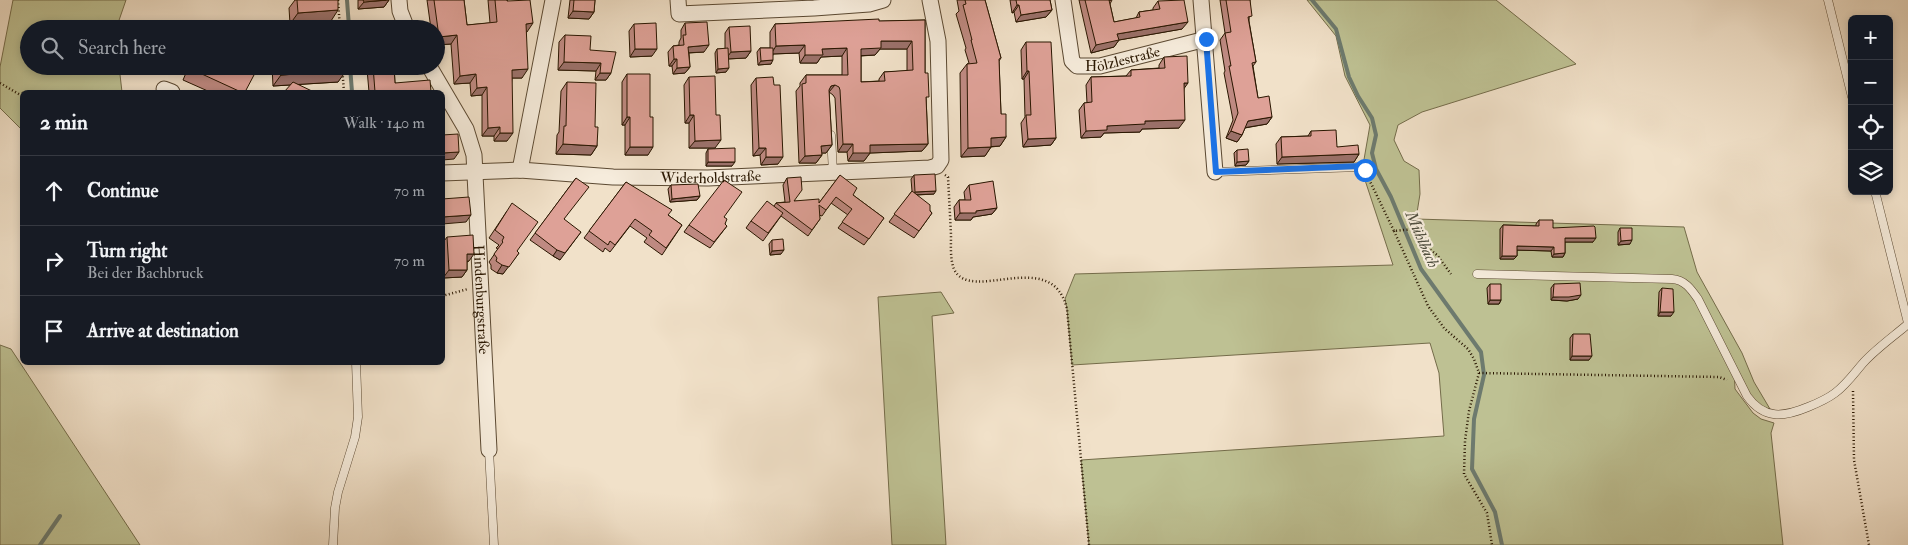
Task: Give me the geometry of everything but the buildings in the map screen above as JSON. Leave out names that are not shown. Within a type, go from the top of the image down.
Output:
[{"type":"street","points":[[399,0],[404,20]]},
{"type":"street","points":[[520,170],[553,0]]},
{"type":"street","points":[[678,0],[679,14],[702,6],[814,8],[869,4],[883,0]]},
{"type":"street","points":[[930,0],[938,41],[939,163]]},
{"type":"street","name":"Hölzlestraße","points":[[1063,0],[1072,62],[1078,66],[1100,66],[1206,39]]},
{"type":"street","points":[[1201,0],[1206,39],[1216,172]]},
{"type":"street","name":"Hindenburgstraße","points":[[434,75],[443,90]]},
{"type":"street","name":"Hindenburgstraße","points":[[445,93],[466,129],[474,155],[476,171],[489,450]]},
{"type":"street","name":"Widerholdstraße","points":[[445,173],[520,170],[613,177],[708,178],[833,173],[939,163]]},
{"type":"lane","points":[[1828,0],[1848,81]]},
{"type":"lane","points":[[830,126],[833,173]]},
{"type":"lane","points":[[1216,172],[1360,166]]},
{"type":"lane","points":[[1477,274],[1678,280],[1687,285],[1698,299],[1753,404],[1758,409],[1774,415],[1782,414],[1802,410],[1827,398],[1853,377],[1865,361],[1908,324],[1876,195]]},
{"type":"lane","points":[[333,545],[335,508],[355,437],[358,417],[356,365]]},
{"type":"lane","name":"Hindenburgstraße","points":[[489,450],[494,545]]},
{"type":"path","points":[[338,0],[339,20]]},
{"type":"path","points":[[343,75],[344,90]]},
{"type":"path","points":[[0,83],[20,95]]},
{"type":"path","points":[[939,163],[948,177],[952,257],[955,271],[964,278],[975,281],[1017,278],[1042,280],[1060,290],[1065,299],[1089,545]]},
{"type":"path","points":[[1360,166],[1365,170],[1428,306],[1444,328],[1468,349],[1479,373],[1469,412],[1465,441],[1464,474],[1487,513],[1492,545]]},
{"type":"path","points":[[1394,231],[1410,229],[1419,231],[1428,248],[1437,255],[1451,274]]},
{"type":"path","points":[[445,295],[481,285]]},
{"type":"path","points":[[1479,373],[1719,377],[1741,384]]},
{"type":"path","points":[[1853,377],[1854,460],[1869,545]]},
{"type":"green space","points":[[13,0],[126,0],[119,20],[20,20],[20,75],[120,75],[122,90],[20,90],[20,128],[0,108],[0,67]]},
{"type":"green space","points":[[1307,0],[1496,0],[1576,64],[1422,112],[1398,125],[1394,140],[1404,161],[1419,170],[1420,194],[1416,219],[1684,227],[1697,272],[1742,353],[1754,382],[1770,409],[1764,407],[1753,398],[1734,368],[1735,389],[1753,413],[1761,419],[1774,423],[1771,433],[1783,545],[1089,545],[1081,460],[1444,436],[1439,373],[1430,343],[1072,365],[1065,299],[1075,274],[1393,265],[1362,171],[1370,125],[1345,76],[1336,36]]},
{"type":"green space","points":[[941,292],[954,313],[932,316],[946,545],[892,545],[878,297]]},
{"type":"green space","points":[[0,345],[11,349],[140,545],[0,545]]},
{"type":"waterway","points":[[347,0],[348,20]]},
{"type":"waterway","name":"Mühlbach","points":[[1312,0],[1336,29],[1349,77],[1372,118],[1376,135],[1372,153],[1376,169],[1391,197],[1421,269],[1481,352],[1484,375],[1474,419],[1472,469],[1495,512],[1502,545]]},
{"type":"waterway","points":[[351,75],[352,90]]},
{"type":"waterway","points":[[40,545],[60,516]]},
{"type":"route","points":[[1206,39],[1216,172],[1360,166],[1365,170]]}]
